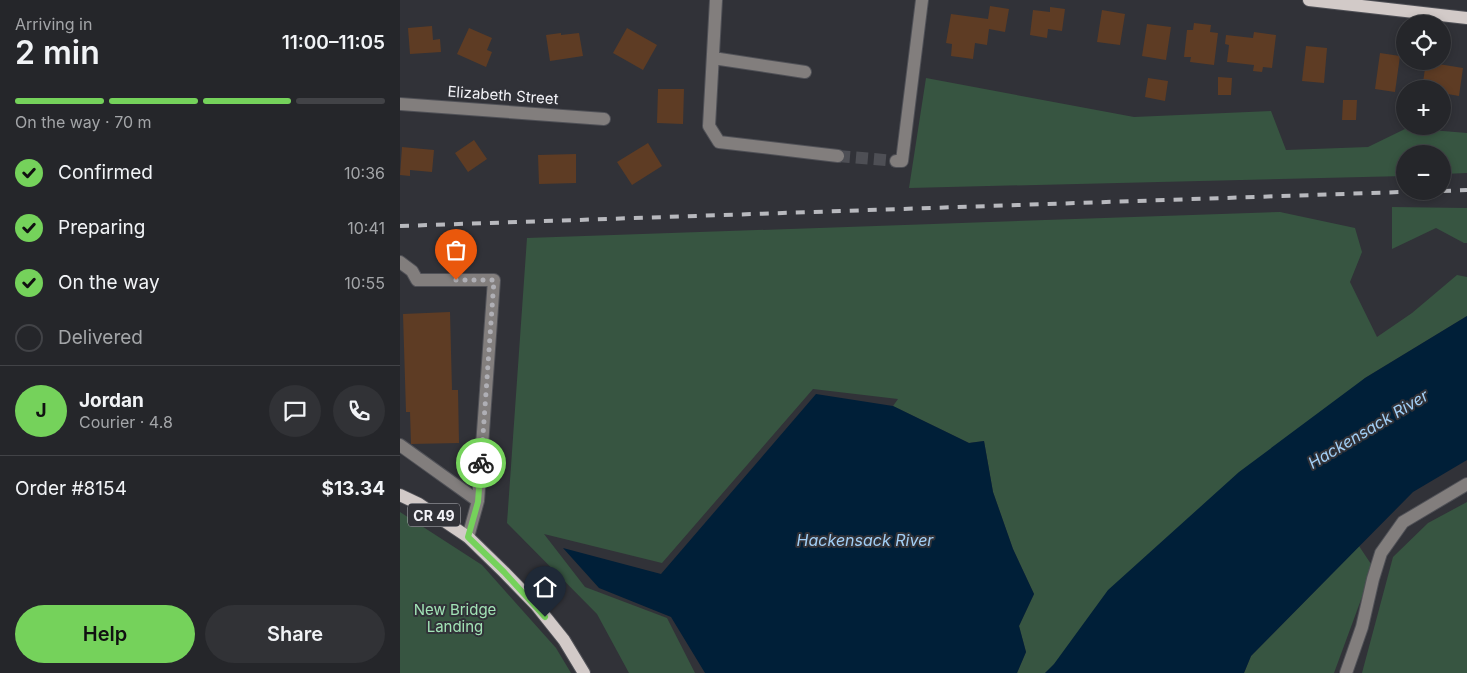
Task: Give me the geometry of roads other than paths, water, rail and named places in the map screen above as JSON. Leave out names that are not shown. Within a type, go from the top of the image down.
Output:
[{"type":"main road","points":[[1309,0],[1467,18]]},
{"type":"main road","name":"CR 49","points":[[400,494],[419,504],[468,537],[536,605],[564,640],[584,673]]},
{"type":"street","points":[[716,0],[708,126],[719,142],[838,156]]},
{"type":"street","points":[[896,161],[902,161],[922,0]]},
{"type":"street","points":[[713,58],[805,72]]},
{"type":"street","name":"Elizabeth Street","points":[[400,104],[604,119]]},
{"type":"street","points":[[400,262],[412,270],[417,280],[494,280],[478,502],[468,537]]},
{"type":"street","points":[[400,446],[478,502]]},
{"type":"street","points":[[1346,673],[1362,627],[1381,553],[1403,522],[1467,484]]},
{"type":"water","name":"Hackensack River","points":[[1467,316],[1467,460],[1413,492],[1251,656],[1244,673],[1045,673],[1054,664],[1108,590],[1239,472],[1365,378]]},
{"type":"water","name":"Hackensack River","points":[[816,394],[893,406],[969,443],[984,441],[993,492],[1013,549],[1034,594],[1019,626],[1026,652],[1017,673],[705,673],[671,617],[599,588],[563,548],[661,574]]},
{"type":"tunnel","points":[[838,156],[896,161]]},
{"type":"railway","points":[[1451,191],[1467,190]]},
{"type":"railway","points":[[400,226],[1396,192]]},
{"type":"park label","name":"New Bridge Landing","points":[[455,618]]}]
